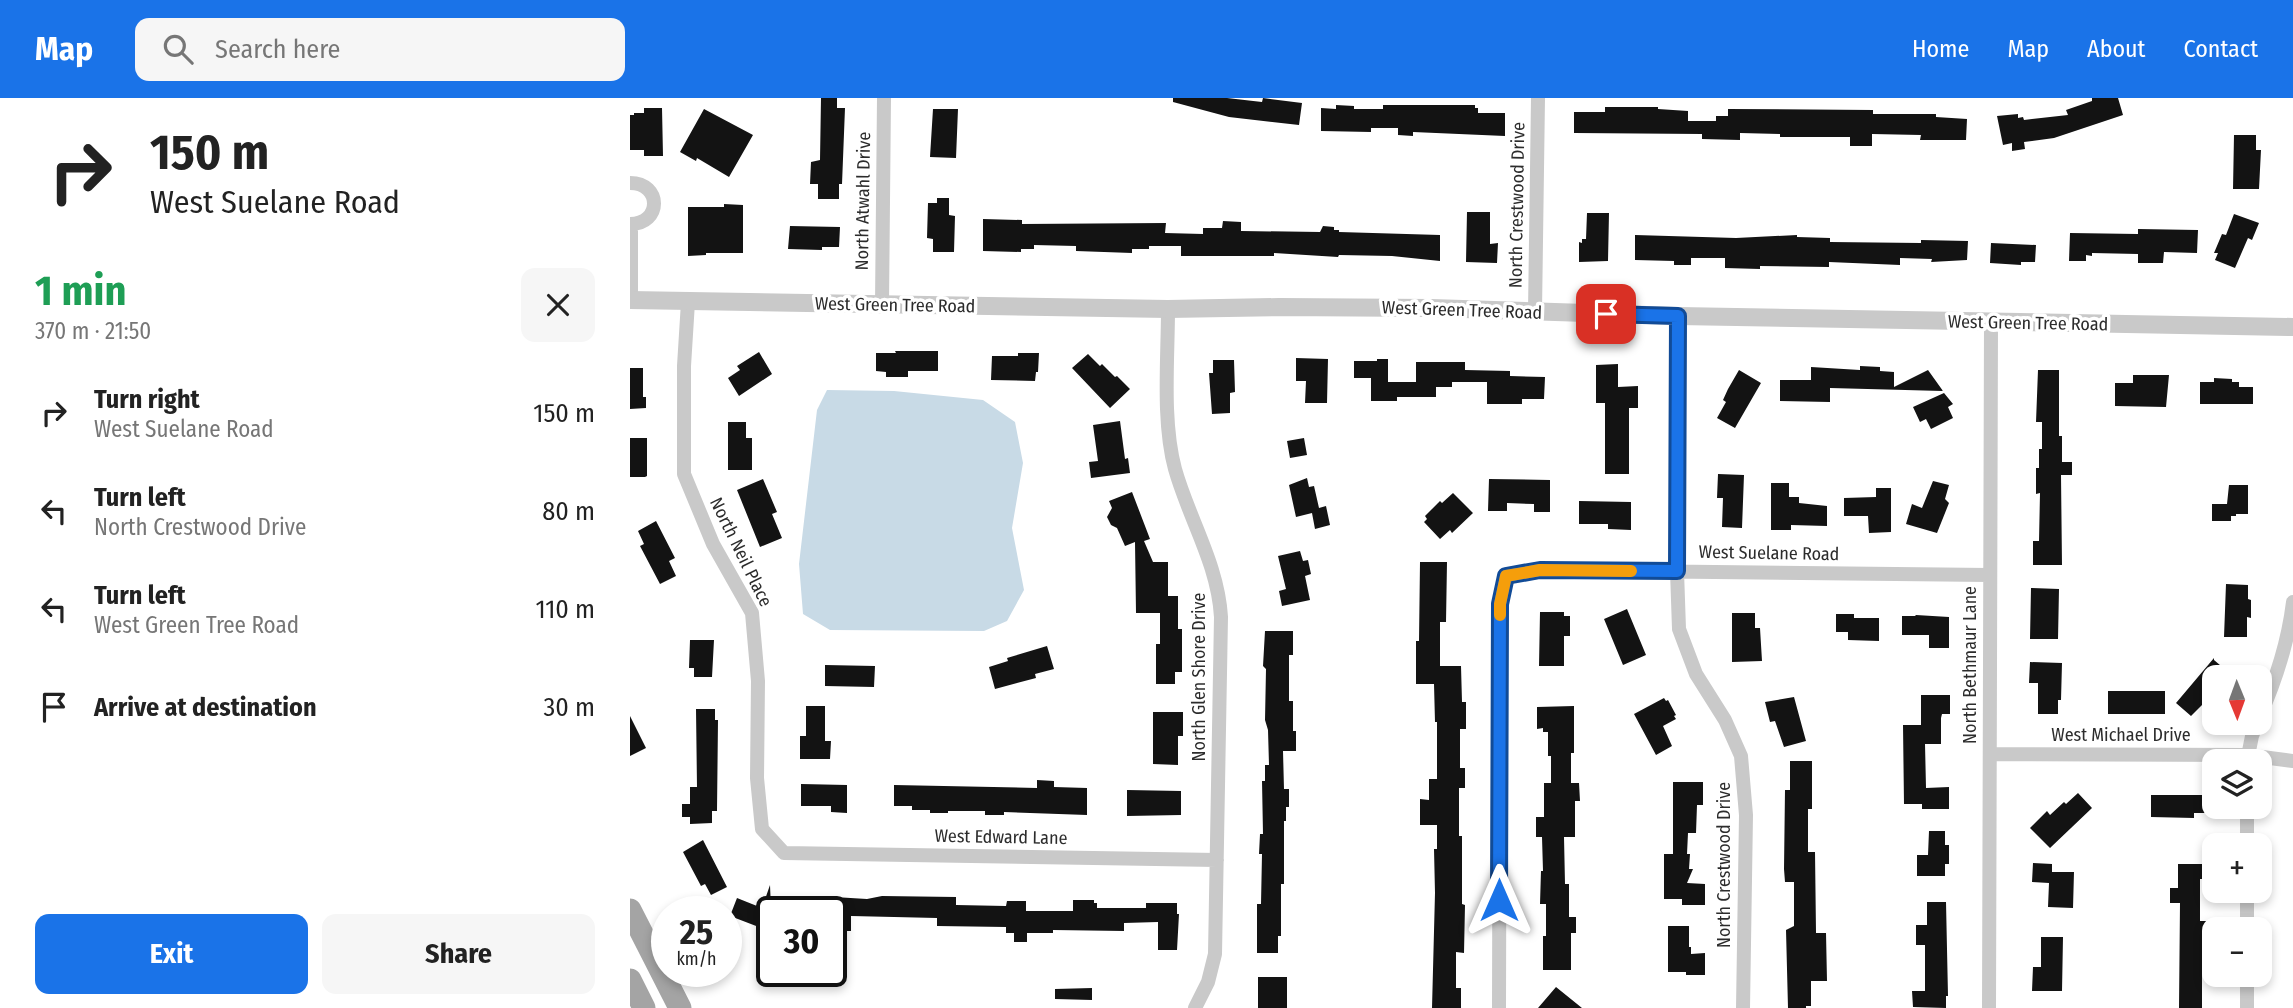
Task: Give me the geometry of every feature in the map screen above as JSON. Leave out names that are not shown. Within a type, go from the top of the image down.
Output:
[{"type":"main road","points":[[630,910],[637,940],[680,1008]]},
{"type":"main road","points":[[630,981],[645,1008]]},
{"type":"street","name":"North Atwahl Drive","points":[[882,304],[884,98]]},
{"type":"street","name":"North Crestwood Drive","points":[[1535,312],[1538,98]]},
{"type":"street","points":[[630,183],[645,186],[654,203],[653,210],[645,221],[631,224],[631,300]]},
{"type":"street","name":"West Green Tree Road","points":[[631,300],[1168,309],[1279,307],[2293,327]]},
{"type":"street","name":"North Neil Place","points":[[688,302],[684,366],[684,474],[713,544],[752,613],[758,681],[757,778],[762,830],[784,853]]},
{"type":"street","name":"North Glen Shore Drive","points":[[1168,309],[1169,431],[1172,453],[1220,594],[1215,954],[1208,982],[1195,1008]]},
{"type":"street","name":"North Crestwood Drive","points":[[1678,316],[1679,629],[1696,674],[1725,720],[1741,757],[1746,816],[1743,1008]]},
{"type":"street","name":"North Bethmaur Lane","points":[[1989,1008],[1991,323]]},
{"type":"street","name":"West Suelane Road","points":[[1499,1008],[1500,604],[1506,576],[1540,570],[1989,575]]},
{"type":"street","points":[[2272,688],[2286,643],[2293,601]]},
{"type":"street","name":"West Michael Drive","points":[[1990,754],[2202,757]]},
{"type":"street","name":"West Michael Drive","points":[[2272,760],[2293,761]]},
{"type":"street","name":"West Edward Lane","points":[[784,853],[1217,860]]},
{"type":"street","points":[[2247,987],[2247,1008]]},
{"type":"water","points":[[827,390],[894,391],[983,400],[1015,422],[1023,463],[1012,528],[1024,590],[1007,621],[984,631],[830,630],[803,614],[799,564],[817,410]]},
{"type":"building","points":[[821,98],[837,98],[837,108],[845,108],[839,199],[818,199],[818,184],[810,184],[811,162],[820,160]]},
{"type":"building","points":[[1173,98],[1227,98],[1262,102],[1263,98],[1302,103],[1299,125],[1229,117],[1173,102]]},
{"type":"building","points":[[2092,98],[2118,98],[2123,115],[2054,138],[2024,142],[2025,149],[2012,151],[2012,143],[2003,145],[1997,116],[2018,114],[2018,118],[2023,117],[2024,120],[2068,115],[2066,110],[2092,101]]},
{"type":"building","points":[[1336,105],[1354,106],[1354,109],[1383,109],[1383,105],[1475,105],[1478,113],[1505,113],[1505,136],[1413,132],[1413,136],[1398,135],[1398,128],[1371,128],[1371,132],[1321,131],[1321,108],[1336,109]]},
{"type":"building","points":[[1605,107],[1658,107],[1688,111],[1688,121],[1716,121],[1716,116],[1728,116],[1728,109],[1873,110],[1873,114],[1936,114],[1936,117],[1967,119],[1966,140],[1920,140],[1921,135],[1872,134],[1872,146],[1850,146],[1850,137],[1780,137],[1780,134],[1740,133],[1740,140],[1702,139],[1702,134],[1574,133],[1574,112],[1605,112]]},
{"type":"building","points":[[644,108],[662,108],[663,156],[644,156],[644,150],[630,150],[630,115],[644,113]]},
{"type":"building","points":[[704,109],[753,135],[729,177],[697,158],[696,161],[680,152]]},
{"type":"building","points":[[933,109],[958,109],[956,158],[930,157]]},
{"type":"building","points":[[2234,135],[2256,135],[2256,150],[2261,150],[2259,189],[2233,189]]},
{"type":"building","points":[[937,198],[949,198],[949,215],[955,216],[954,252],[933,252],[933,239],[927,238],[928,203],[937,203]]},
{"type":"building","points":[[724,204],[743,205],[743,253],[688,256],[688,207],[724,207]]},
{"type":"building","points":[[1467,212],[1490,212],[1490,244],[1498,243],[1497,263],[1466,262]]},
{"type":"building","points":[[1587,213],[1609,213],[1608,261],[1579,262],[1579,242],[1582,243],[1582,239],[1586,239]]},
{"type":"building","points":[[2234,214],[2259,223],[2252,240],[2248,238],[2235,268],[2215,260],[2218,253],[2214,253],[2222,234],[2226,235]]},
{"type":"building","points":[[983,219],[1022,220],[1022,224],[1166,223],[1165,233],[1203,234],[1203,228],[1222,228],[1223,221],[1241,222],[1241,231],[1320,232],[1323,226],[1334,227],[1334,230],[1339,232],[1440,235],[1440,261],[1392,256],[1338,257],[1274,253],[1274,256],[1181,256],[1181,246],[1149,246],[1149,249],[1132,249],[1132,253],[1076,251],[1076,246],[1034,245],[1034,249],[1021,249],[1021,252],[983,251]]},
{"type":"building","points":[[790,226],[840,227],[839,247],[822,247],[822,250],[788,249]]},
{"type":"building","points":[[2138,229],[2198,230],[2197,253],[2164,252],[2163,263],[2138,263],[2138,254],[2092,253],[2092,256],[2086,255],[2086,261],[2069,261],[2070,233],[2138,234]]},
{"type":"building","points":[[1635,235],[1736,238],[1797,235],[1830,238],[1830,242],[1968,241],[1967,260],[1931,262],[1932,259],[1900,258],[1900,265],[1829,262],[1829,267],[1760,266],[1760,269],[1725,268],[1725,258],[1691,258],[1691,265],[1674,265],[1674,261],[1635,260]]},
{"type":"building","points":[[1991,243],[2036,245],[2035,262],[2021,262],[2021,265],[1990,263]]},
{"type":"building","points":[[895,351],[938,351],[938,371],[908,371],[908,377],[886,377],[886,372],[876,371],[876,353],[896,353]]},
{"type":"building","points":[[759,352],[772,374],[739,396],[728,378],[740,370],[737,366]]},
{"type":"building","points":[[1018,353],[1039,353],[1035,381],[991,380],[992,356],[1018,356]]},
{"type":"building","points":[[1088,354],[1130,389],[1110,408],[1072,368]]},
{"type":"building","points":[[1296,358],[1328,359],[1327,403],[1305,403],[1306,381],[1296,381]]},
{"type":"building","points":[[1388,359],[1388,382],[1416,382],[1416,362],[1465,362],[1465,370],[1510,371],[1510,376],[1545,377],[1544,399],[1522,399],[1522,404],[1487,404],[1487,382],[1452,382],[1452,387],[1436,387],[1436,397],[1397,397],[1397,401],[1371,401],[1371,378],[1354,378],[1354,361]]},
{"type":"building","points":[[1213,360],[1234,360],[1235,392],[1230,393],[1230,413],[1212,414],[1209,373],[1213,373]]},
{"type":"building","points":[[1618,364],[1618,387],[1638,386],[1638,408],[1629,408],[1629,474],[1605,474],[1605,403],[1596,403],[1596,365]]},
{"type":"building","points":[[1860,366],[1880,367],[1880,371],[1894,372],[1894,387],[1928,370],[1943,391],[1830,388],[1830,402],[1780,401],[1780,380],[1811,380],[1811,367],[1860,370]]},
{"type":"building","points":[[630,368],[643,368],[643,397],[646,397],[646,408],[630,409]]},
{"type":"building","points":[[1739,370],[1761,383],[1735,428],[1717,418]]},
{"type":"building","points":[[2038,370],[2059,370],[2059,436],[2062,436],[2062,462],[2072,462],[2072,475],[2061,475],[2062,565],[2033,565],[2033,541],[2039,541],[2040,493],[2036,494],[2036,468],[2039,468],[2039,449],[2042,449],[2042,422],[2036,422]]},
{"type":"building","points":[[2133,375],[2169,375],[2166,407],[2115,406],[2115,383],[2133,383]]},
{"type":"building","points":[[2214,378],[2232,379],[2232,382],[2239,382],[2239,387],[2253,387],[2253,404],[2200,404],[2200,382],[2214,382]]},
{"type":"building","points":[[1944,393],[1953,404],[1948,407],[1953,418],[1931,429],[1926,419],[1920,422],[1913,407]]},
{"type":"building","points":[[1120,421],[1125,459],[1128,458],[1130,473],[1091,478],[1089,462],[1098,461],[1093,425]]},
{"type":"building","points":[[728,422],[746,422],[746,438],[752,438],[752,470],[728,470]]},
{"type":"building","points":[[630,438],[647,438],[645,477],[630,477]]},
{"type":"building","points":[[1304,438],[1307,455],[1290,458],[1287,441]]},
{"type":"building","points":[[1718,474],[1744,475],[1742,528],[1722,527],[1723,498],[1717,498]]},
{"type":"building","points":[[1307,478],[1309,487],[1314,486],[1319,508],[1326,506],[1330,525],[1315,529],[1312,513],[1296,517],[1289,485]]},
{"type":"building","points":[[763,479],[777,512],[772,514],[782,538],[760,547],[737,490]]},
{"type":"building","points":[[1489,479],[1550,480],[1550,512],[1534,512],[1534,504],[1507,503],[1507,511],[1488,511]]},
{"type":"building","points":[[1933,481],[1949,485],[1945,499],[1949,503],[1937,533],[1906,524],[1912,504],[1922,508]]},
{"type":"building","points":[[1771,483],[1789,483],[1789,497],[1799,497],[1799,503],[1827,506],[1827,526],[1791,525],[1791,530],[1771,530]]},
{"type":"building","points":[[2229,485],[2248,485],[2248,514],[2231,516],[2231,521],[2212,521],[2212,504],[2227,504]]},
{"type":"building","points":[[1876,488],[1891,488],[1891,532],[1869,533],[1868,516],[1844,516],[1844,498],[1876,497]]},
{"type":"building","points":[[1132,492],[1150,539],[1144,541],[1153,562],[1168,562],[1168,596],[1178,596],[1178,629],[1182,629],[1182,672],[1175,672],[1175,684],[1156,684],[1156,644],[1160,644],[1160,613],[1136,613],[1135,542],[1125,546],[1117,528],[1111,525],[1107,517],[1112,508],[1109,501]]},
{"type":"building","points":[[1453,493],[1473,513],[1452,533],[1450,530],[1440,539],[1424,522],[1427,519],[1425,516]]},
{"type":"building","points":[[1579,501],[1631,502],[1631,530],[1608,529],[1608,524],[1579,524]]},
{"type":"building","points":[[656,521],[675,558],[669,561],[676,576],[660,584],[640,546],[644,544],[638,531]]},
{"type":"building","points":[[1300,551],[1303,561],[1308,560],[1311,574],[1305,576],[1310,600],[1282,606],[1279,591],[1286,589],[1278,556]]},
{"type":"building","points":[[1420,562],[1447,562],[1446,622],[1440,622],[1440,666],[1461,666],[1462,702],[1466,702],[1466,729],[1460,729],[1460,768],[1465,768],[1465,788],[1459,788],[1462,904],[1465,905],[1464,953],[1456,952],[1456,988],[1461,988],[1461,1008],[1432,1008],[1434,849],[1437,849],[1437,825],[1420,825],[1420,799],[1429,800],[1429,779],[1437,779],[1437,722],[1434,684],[1416,684]]},
{"type":"building","points":[[2226,584],[2248,585],[2251,618],[2247,617],[2247,637],[2224,637]]},
{"type":"building","points":[[2031,588],[2059,589],[2058,639],[2030,639]]},
{"type":"building","points":[[1627,609],[1646,655],[1623,665],[1604,619]]},
{"type":"building","points":[[1540,612],[1564,612],[1564,616],[1570,616],[1570,636],[1564,636],[1564,666],[1539,666]]},
{"type":"building","points":[[1732,613],[1755,613],[1755,628],[1760,628],[1762,661],[1732,662]]},
{"type":"building","points":[[1836,614],[1854,614],[1854,618],[1879,618],[1879,641],[1848,640],[1848,632],[1836,632]]},
{"type":"building","points":[[1902,616],[1949,617],[1949,648],[1929,648],[1929,635],[1902,635]]},
{"type":"building","points":[[1265,631],[1293,631],[1293,655],[1289,655],[1289,701],[1293,701],[1296,751],[1283,751],[1284,789],[1289,789],[1289,807],[1286,807],[1284,821],[1284,884],[1281,884],[1281,936],[1278,936],[1278,953],[1257,953],[1257,904],[1261,904],[1262,854],[1259,854],[1260,834],[1263,834],[1262,781],[1265,781],[1265,765],[1269,765],[1268,730],[1265,720],[1266,669],[1263,666]]},
{"type":"building","points":[[690,640],[714,640],[712,677],[694,677],[694,668],[689,668]]},
{"type":"building","points":[[1047,646],[1054,669],[1035,674],[1036,678],[995,689],[989,667],[1008,661],[1007,658]]},
{"type":"building","points":[[2214,658],[2220,665],[2208,665]]},
{"type":"building","points":[[2030,662],[2062,663],[2058,714],[2038,714],[2038,683],[2029,683]]},
{"type":"building","points":[[825,665],[875,666],[874,687],[825,686]]},
{"type":"building","points":[[2202,672],[2202,705],[2191,716],[2176,703]]},
{"type":"building","points":[[2108,691],[2165,691],[2165,714],[2108,714]]},
{"type":"building","points":[[1921,695],[1950,695],[1950,714],[1942,714],[1941,718],[1941,744],[1925,744],[1926,788],[1949,787],[1949,809],[1922,809],[1922,804],[1904,804],[1903,725],[1921,725]]},
{"type":"building","points":[[1794,697],[1806,741],[1784,747],[1775,721],[1770,722],[1765,702]]},
{"type":"building","points":[[1664,698],[1668,700],[1676,719],[1663,726],[1672,746],[1656,755],[1634,714]]},
{"type":"building","points":[[806,706],[825,706],[825,741],[831,741],[830,759],[800,759],[800,736],[806,736]]},
{"type":"building","points":[[1574,706],[1571,783],[1579,783],[1580,801],[1575,801],[1575,837],[1564,837],[1569,917],[1576,917],[1576,933],[1571,933],[1571,970],[1543,970],[1546,904],[1540,904],[1542,837],[1536,837],[1536,817],[1544,817],[1544,783],[1551,783],[1551,756],[1548,756],[1548,732],[1543,732],[1543,728],[1537,729],[1537,707]]},
{"type":"building","points":[[696,709],[715,709],[715,720],[718,720],[717,811],[712,811],[712,823],[690,824],[690,817],[682,817],[682,804],[690,804],[690,787],[697,787]]},
{"type":"building","points":[[1153,712],[1183,712],[1183,736],[1178,736],[1178,765],[1153,764]]},
{"type":"building","points":[[630,716],[646,748],[630,756]]},
{"type":"building","points":[[1790,761],[1812,761],[1812,809],[1808,809],[1808,852],[1815,852],[1816,933],[1826,933],[1827,981],[1811,981],[1811,1006],[1806,1008],[1788,1008],[1786,930],[1794,926],[1794,882],[1785,882],[1784,869],[1785,790],[1790,790]]},
{"type":"building","points":[[1037,780],[1054,781],[1054,787],[1087,788],[1087,815],[1004,812],[1004,815],[985,815],[985,811],[930,813],[930,810],[912,810],[912,806],[894,806],[894,785],[1037,788]]},
{"type":"building","points":[[1673,782],[1703,782],[1703,805],[1697,805],[1696,833],[1688,833],[1689,869],[1693,869],[1687,883],[1705,884],[1705,905],[1682,905],[1682,899],[1664,899],[1664,854],[1673,854]]},
{"type":"building","points":[[801,784],[847,785],[847,813],[831,812],[831,806],[801,806]]},
{"type":"building","points":[[1127,790],[1181,791],[1181,815],[1127,816]]},
{"type":"building","points":[[2078,793],[2092,808],[2050,848],[2030,828],[2047,811],[2050,815]]},
{"type":"building","points":[[2151,795],[2202,795],[2202,813],[2194,813],[2194,818],[2151,817]]},
{"type":"building","points":[[1929,831],[1945,831],[1945,845],[1949,845],[1949,864],[1945,864],[1945,876],[1917,876],[1917,855],[1928,855]]},
{"type":"building","points":[[703,840],[727,887],[711,895],[705,884],[701,886],[683,852]]},
{"type":"building","points":[[2033,863],[2052,864],[2052,872],[2074,872],[2073,908],[2048,907],[2049,883],[2032,882]]},
{"type":"building","points":[[2178,864],[2202,864],[2202,1008],[2179,1008],[2180,903],[2170,903],[2170,888],[2178,888]]},
{"type":"building","points":[[882,896],[956,897],[956,905],[1006,906],[1007,901],[1026,901],[1026,911],[1073,911],[1073,900],[1094,900],[1097,908],[1146,908],[1146,903],[1177,903],[1177,950],[1158,950],[1158,922],[1124,923],[1124,931],[1053,930],[1053,933],[1027,933],[1027,942],[1014,942],[1014,933],[1006,933],[1006,927],[937,926],[937,918],[851,916],[851,931],[847,931],[847,898],[867,899]]},
{"type":"building","points":[[742,900],[756,906],[756,926],[742,921]]},
{"type":"building","points":[[1927,902],[1946,902],[1946,1008],[1913,1007],[1912,991],[1925,991],[1925,945],[1916,945],[1916,925],[1927,925]]},
{"type":"building","points":[[1668,926],[1689,926],[1691,954],[1705,953],[1705,975],[1668,972]]},
{"type":"building","points":[[2041,937],[2063,937],[2062,991],[2032,991],[2033,967],[2041,967]]},
{"type":"building","points":[[1258,977],[1287,977],[1287,1008],[1258,1008]]},
{"type":"building","points":[[1556,987],[1582,1008],[1538,1008]]},
{"type":"building","points":[[1092,988],[1092,1000],[1055,999],[1055,989]]},
{"type":"slow traffic","points":[[1500,615],[1506,576],[1540,570],[1631,571]]},
{"type":"route","points":[[1499,900],[1500,604],[1506,576],[1540,570],[1677,571],[1678,316],[1606,314]]}]
